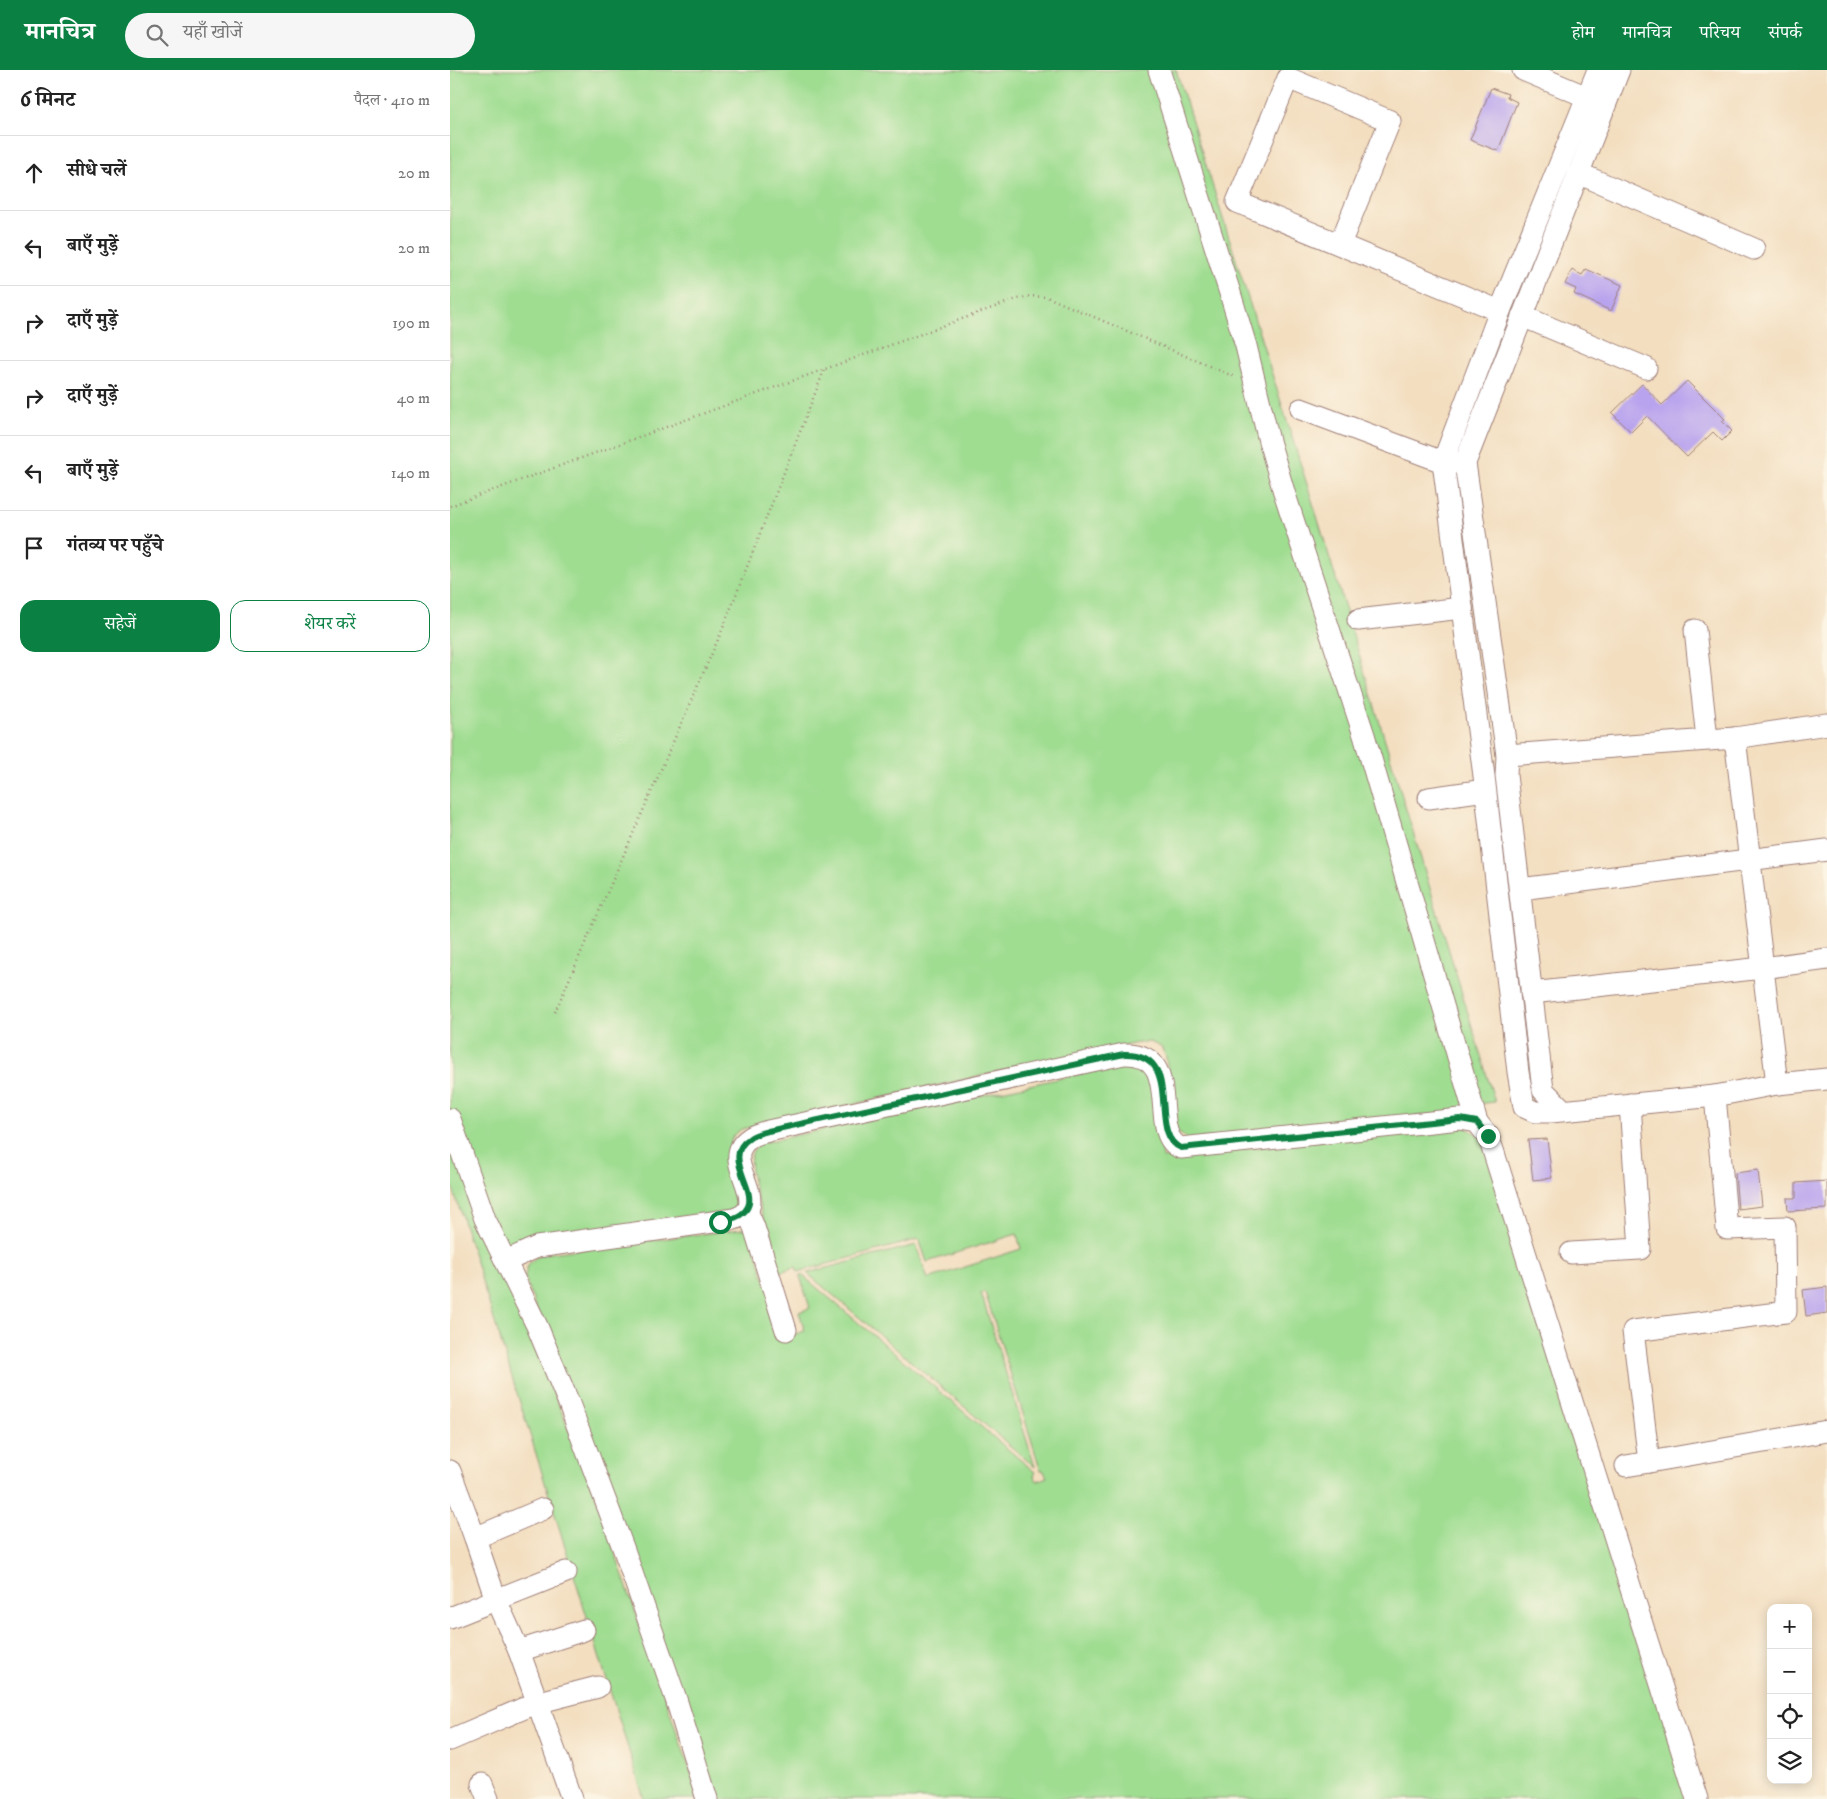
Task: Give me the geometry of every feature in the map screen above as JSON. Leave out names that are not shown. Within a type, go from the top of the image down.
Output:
[{"type":"street","points":[[1159,70],[1232,302],[1269,441],[1367,744],[1477,1122],[1488,1136],[1493,1150],[1697,1799]]},
{"type":"street","points":[[1523,70],[1587,97]]},
{"type":"street","points":[[1598,70],[1500,311],[1443,462],[1485,783],[1518,1072],[1524,1107],[1535,1112],[1551,1112],[1715,1096],[1776,1084],[1827,1079]]},
{"type":"street","points":[[1563,1110],[1543,1090],[1506,765],[1465,463],[1619,70]]},
{"type":"street","points":[[1340,244],[1390,121],[1288,78],[1237,202],[1500,311]]},
{"type":"street","points":[[1578,173],[1754,249]]},
{"type":"street","points":[[1522,316],[1646,368]]},
{"type":"street","points":[[1301,409],[1443,462],[1465,463]]},
{"type":"street","points":[[1358,620],[1462,608]]},
{"type":"street","points":[[1695,630],[1707,739]]},
{"type":"street","points":[[1429,798],[1485,783],[1506,765],[1707,739],[1734,738],[1827,724]]},
{"type":"street","points":[[1734,738],[1776,1084]]},
{"type":"street","points":[[1520,889],[1827,850]]},
{"type":"street","points":[[1531,993],[1763,968],[1827,959]]},
{"type":"street","points":[[506,1261],[537,1247],[734,1220],[746,1211],[750,1200],[739,1164],[739,1155],[742,1146],[748,1138],[756,1135],[1124,1054],[1136,1053],[1146,1056],[1154,1065],[1162,1087],[1168,1134],[1175,1146],[1181,1148],[1460,1119],[1477,1122]]},
{"type":"street","points":[[1650,1462],[1634,1331],[1786,1312],[1785,1228],[1727,1229],[1715,1096]]},
{"type":"street","points":[[1571,1253],[1640,1249],[1630,1104]]},
{"type":"street","points":[[450,1119],[485,1219],[536,1326],[564,1393],[624,1550],[676,1698],[707,1799]]},
{"type":"street","points":[[746,1211],[754,1227],[786,1330]]},
{"type":"street","points":[[1626,1466],[1827,1431]]},
{"type":"street","points":[[450,1471],[496,1600],[518,1651],[572,1799]]},
{"type":"street","points":[[475,1538],[543,1509]]},
{"type":"street","points":[[450,1618],[566,1572]]},
{"type":"street","points":[[518,1651],[584,1630]]},
{"type":"street","points":[[450,1740],[536,1703],[598,1687]]},
{"type":"path","points":[[450,506],[825,368],[1014,300],[1030,296],[1047,297],[1255,386]]},
{"type":"path","points":[[556,1012],[724,628],[825,368]]},
{"type":"green space","points":[[450,70],[1176,70],[1316,513],[1495,1102],[1467,1105],[1468,1111],[1188,1140],[1175,1130],[1166,1057],[1161,1047],[1150,1042],[1138,1043],[1056,1059],[742,1129],[734,1135],[731,1142],[731,1160],[740,1206],[731,1212],[507,1243],[521,1311],[595,1495],[700,1799],[644,1799],[450,1179]]},
{"type":"green space","points":[[1131,1063],[1141,1068],[1152,1085],[1158,1110],[1163,1158],[1451,1126],[1465,1127],[1483,1138],[1693,1799],[715,1799],[525,1278],[526,1269],[532,1261],[542,1254],[749,1228],[783,1338],[805,1331],[799,1312],[810,1308],[800,1276],[802,1275],[1036,1473],[1034,1475],[1037,1481],[1047,1477],[1043,1470],[1041,1471],[985,1292],[981,1293],[1035,1467],[807,1273],[916,1245],[928,1279],[1021,1249],[1017,1234],[927,1262],[919,1239],[798,1272],[796,1267],[773,1274],[759,1225],[765,1223],[752,1176],[751,1158],[754,1150],[761,1143]]},
{"type":"building","points":[[1491,88],[1508,94],[1507,97],[1517,102],[1498,151],[1470,140]]},
{"type":"building","points":[[1586,269],[1622,285],[1611,311],[1574,294],[1576,289],[1565,284],[1572,270],[1582,275]]},
{"type":"building","points":[[1687,381],[1725,419],[1722,421],[1732,431],[1722,441],[1713,432],[1687,457],[1647,416],[1631,432],[1612,413],[1642,384],[1662,405]]},
{"type":"building","points":[[1547,1139],[1552,1178],[1533,1180],[1528,1140]]},
{"type":"building","points":[[1758,1170],[1762,1206],[1738,1209],[1735,1173]]},
{"type":"building","points":[[1827,1181],[1827,1209],[1788,1211],[1787,1198],[1796,1198],[1796,1183]]},
{"type":"building","points":[[1827,1287],[1827,1313],[1806,1316],[1803,1290]]},
{"type":"route","points":[[720,1222],[734,1220],[746,1211],[749,1206],[750,1200],[739,1164],[742,1146],[748,1138],[768,1131],[1124,1054],[1136,1053],[1146,1056],[1154,1065],[1162,1087],[1168,1134],[1175,1146],[1181,1148],[1460,1119],[1477,1122],[1488,1136]]}]
